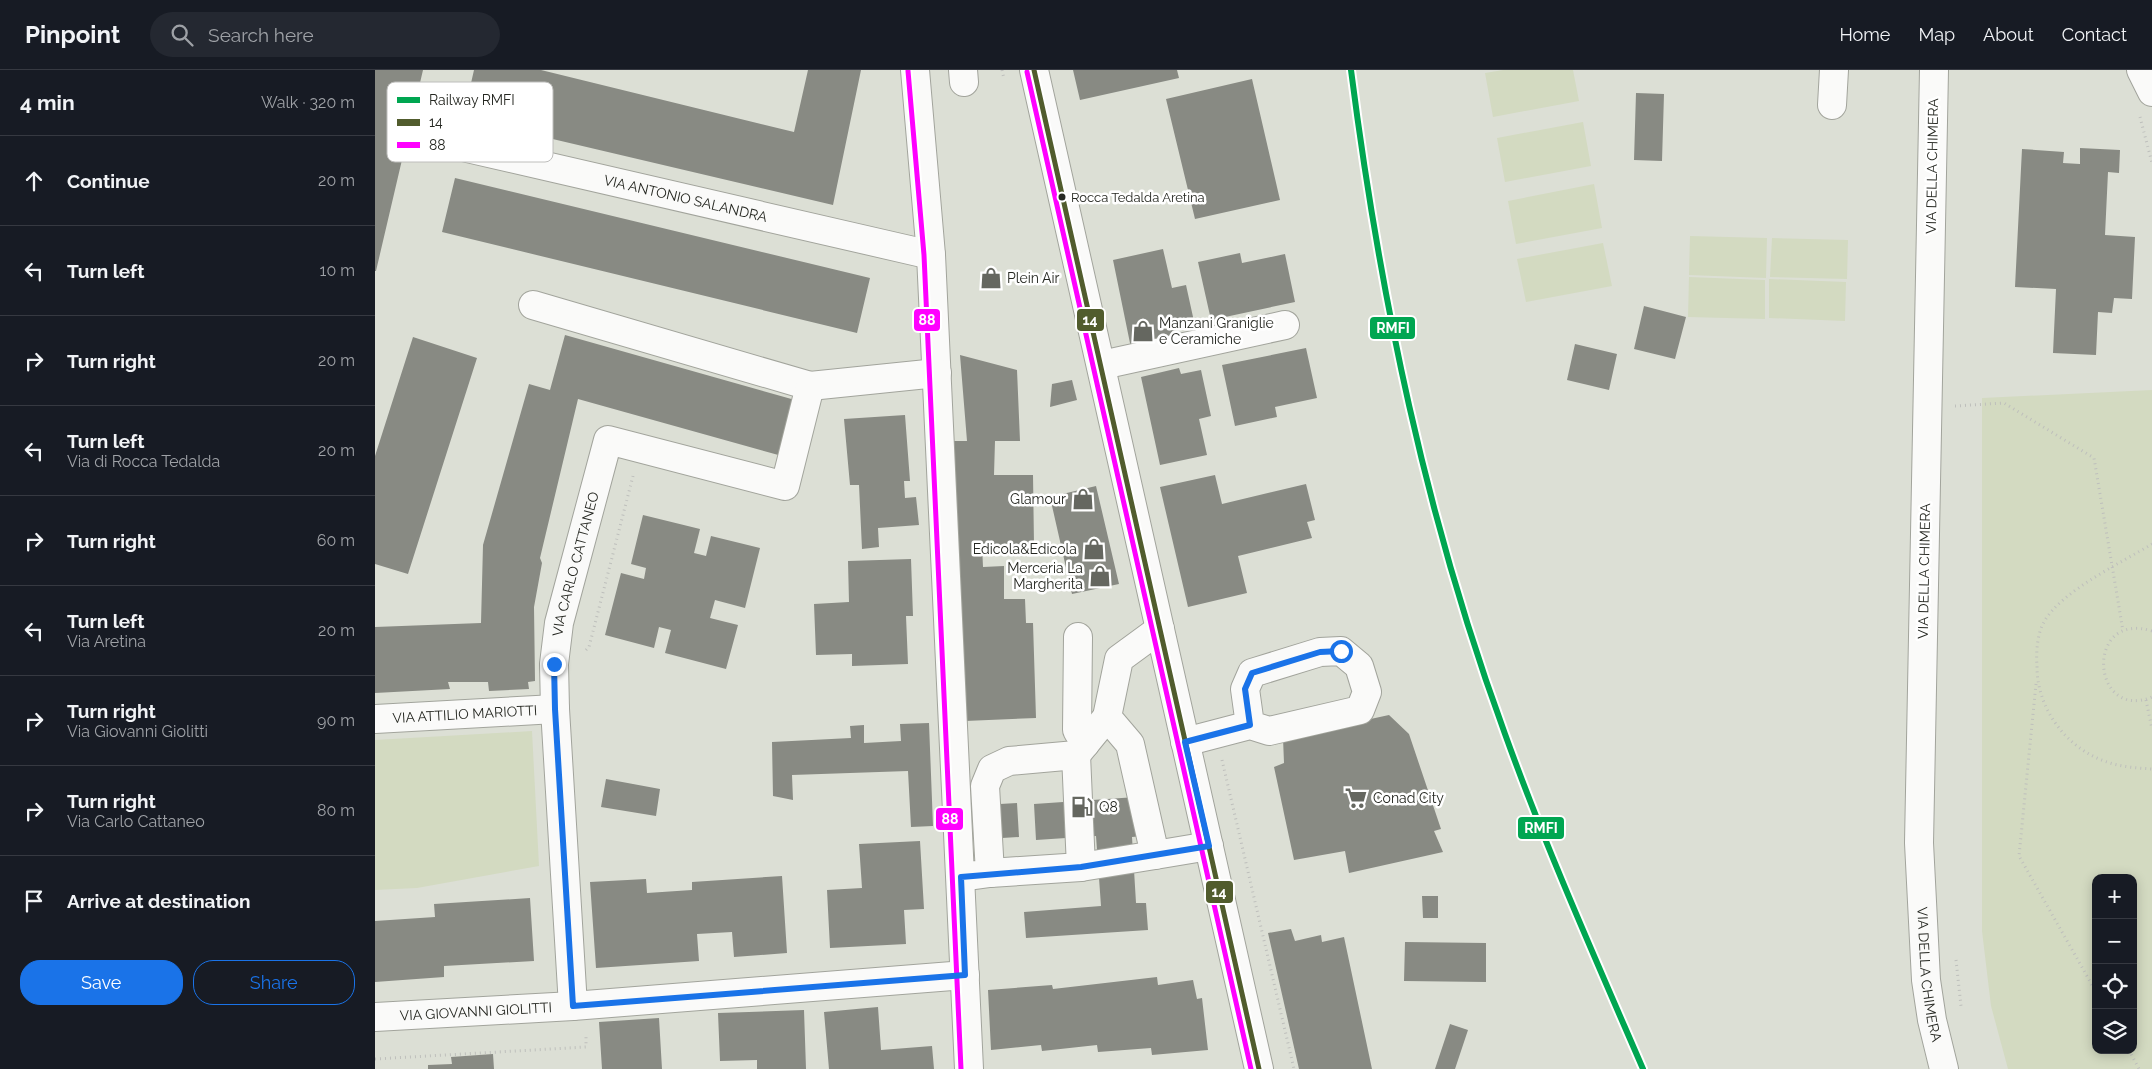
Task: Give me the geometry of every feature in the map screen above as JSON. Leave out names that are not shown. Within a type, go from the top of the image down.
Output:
[{"type":"street","points":[[915,70],[931,255],[969,1069]]},
{"type":"street","points":[[1034,70],[1102,365],[1259,1069]]},
{"type":"street","points":[[1832,105],[1834,70]]},
{"type":"street","name":"VIA DELLA CHIMERA","points":[[1934,70],[1919,843],[1926,980],[1932,1020],[1944,1069]]},
{"type":"street","points":[[2141,70],[2152,92]]},
{"type":"street","name":"VIA ANTONIO SALANDRA","points":[[528,162],[931,255]]},
{"type":"street","points":[[533,305],[810,386],[937,374]]},
{"type":"street","points":[[1102,365],[1285,325]]},
{"type":"street","name":"VIA CARLO CATTANEO","points":[[573,1006],[554,664],[559,623],[608,440],[785,486],[810,386]]},
{"type":"street","points":[[990,873],[985,786],[992,769],[1009,761],[1081,750],[1107,717],[1119,659],[1160,629]]},
{"type":"street","points":[[1078,637],[1077,730],[1081,750],[1081,867]]},
{"type":"street","name":"VIA ATTILIO MARIOTTI","points":[[375,719],[555,709]]},
{"type":"street","points":[[1107,717],[1129,744],[1155,855]]},
{"type":"street","points":[[1185,742],[1250,725]]},
{"type":"street","points":[[961,877],[990,873],[1081,867],[1209,846]]},
{"type":"street","name":"VIA GIOVANNI GIOLITTI","points":[[375,1017],[573,1006],[965,975]]},
{"type":"path","points":[[1927,408],[2004,403],[2094,458],[2123,631]]},
{"type":"path","points":[[582,654],[589,647],[633,475]]},
{"type":"path","points":[[2092,985],[2019,856],[2037,680],[2037,651],[2044,622],[2067,596],[2152,544]]},
{"type":"path","points":[[2152,631],[2133,628],[2123,631],[2113,638],[2106,647],[2102,658],[2104,676],[2113,690],[2123,697],[2134,700],[2145,700],[2152,697]]},
{"type":"path","points":[[2037,680],[2045,708],[2062,733],[2082,750],[2106,762],[2130,768],[2152,769]]},
{"type":"path","points":[[2145,700],[2152,729]]},
{"type":"path","points":[[2131,1054],[2139,1069]]},
{"type":"green space","points":[[1503,70],[1573,70],[1579,101],[1493,117],[1485,73]]},
{"type":"green space","points":[[1583,122],[1591,166],[1505,182],[1497,138]]},
{"type":"green space","points":[[1594,184],[1602,228],[1516,244],[1508,201]]},
{"type":"green space","points":[[1690,236],[1767,238],[1766,278],[1689,275]]},
{"type":"green space","points":[[1772,238],[1848,240],[1847,279],[1770,277]]},
{"type":"green space","points":[[1603,243],[1612,286],[1526,302],[1517,259]]},
{"type":"green space","points":[[1689,277],[1765,280],[1765,319],[1688,317]]},
{"type":"green space","points":[[1769,279],[1846,282],[1845,321],[1769,318]]},
{"type":"green space","points":[[2152,390],[2152,1069],[2008,1069],[1991,1006],[1982,931],[1982,398]]},
{"type":"green space","points":[[532,731],[539,866],[417,888],[375,890],[375,740]]},
{"type":"building","points":[[375,70],[423,70],[420,82],[387,82],[387,162],[401,162],[375,271]]},
{"type":"building","points":[[474,70],[541,70],[794,132],[808,70],[861,70],[833,205],[553,139],[553,82],[471,82]]},
{"type":"building","points":[[1073,70],[1177,70],[1179,78],[1080,100]]},
{"type":"building","points":[[1252,79],[1280,200],[1195,219],[1166,99]]},
{"type":"building","points":[[1636,93],[1664,94],[1662,161],[1634,160]]},
{"type":"building","points":[[2080,148],[2120,150],[2119,173],[2108,172],[2105,235],[2135,237],[2132,299],[2114,298],[2112,313],[2098,312],[2096,355],[2053,353],[2056,289],[2015,287],[2022,149],[2064,152],[2063,163],[2080,164]]},
{"type":"building","points":[[455,178],[870,278],[857,333],[442,232]]},
{"type":"building","points":[[1163,249],[1172,288],[1186,285],[1195,326],[1172,331],[1174,339],[1131,348],[1113,260]]},
{"type":"building","points":[[1240,253],[1242,263],[1285,254],[1295,302],[1211,320],[1198,262]]},
{"type":"building","points":[[1644,306],[1686,317],[1675,359],[1634,349]]},
{"type":"building","points":[[565,335],[795,400],[782,456],[578,399],[540,558],[542,563],[534,607],[535,681],[528,682],[529,689],[489,691],[488,682],[448,682],[450,689],[375,693],[375,627],[481,623],[483,545],[529,384],[550,390]]},
{"type":"building","points":[[413,337],[477,358],[408,574],[375,564],[375,456]]},
{"type":"building","points":[[1575,344],[1617,354],[1609,390],[1567,380]]},
{"type":"building","points":[[1306,348],[1317,398],[1275,407],[1277,417],[1235,426],[1222,365]]},
{"type":"building","points":[[960,355],[1017,370],[1020,441],[995,441],[994,475],[1033,475],[1034,545],[982,545],[983,567],[1004,566],[1004,599],[1025,599],[1026,623],[1033,623],[1036,718],[965,721],[954,441],[967,441]]},
{"type":"building","points":[[1179,368],[1181,374],[1201,370],[1211,416],[1199,419],[1207,455],[1160,465],[1141,377]]},
{"type":"building","points":[[1072,380],[1077,400],[1050,407],[1052,384]]},
{"type":"building","points":[[905,415],[910,481],[904,481],[905,498],[916,497],[919,525],[878,528],[879,547],[862,549],[859,485],[850,485],[844,419]]},
{"type":"building","points":[[1215,475],[1222,504],[1306,484],[1315,520],[1307,522],[1312,538],[1238,556],[1247,593],[1188,607],[1160,487]]},
{"type":"building","points":[[1096,486],[1119,584],[1072,594],[1050,497]]},
{"type":"building","points":[[643,515],[700,529],[694,553],[706,556],[711,536],[760,548],[745,608],[715,600],[710,618],[738,625],[726,669],[665,653],[671,630],[659,627],[654,648],[605,635],[621,573],[644,579],[646,568],[631,564]]},
{"type":"building","points":[[911,559],[913,616],[906,616],[908,664],[852,666],[852,654],[816,655],[814,604],[849,602],[848,561]]},
{"type":"building","name":"Conad City","points":[[1389,715],[1409,734],[1441,829],[1434,831],[1443,852],[1349,873],[1345,851],[1294,860],[1274,767],[1284,763],[1283,738]]},
{"type":"building","points":[[929,723],[933,826],[911,827],[908,771],[792,775],[793,800],[773,796],[772,742],[851,738],[850,726],[864,725],[864,743],[901,741],[900,724]]},
{"type":"building","points":[[606,779],[660,789],[656,816],[601,807]]},
{"type":"building","points":[[1151,796],[1154,835],[1132,837],[1136,903],[1146,903],[1148,930],[1026,938],[1024,912],[1101,906],[1096,836],[1036,840],[1034,804]]},
{"type":"building","points":[[1017,803],[1019,837],[1002,838],[1000,804]]},
{"type":"building","points":[[920,841],[924,909],[904,910],[906,944],[830,948],[827,890],[862,888],[859,844]]},
{"type":"building","points":[[782,876],[787,953],[734,957],[732,932],[697,934],[699,961],[596,968],[590,882],[646,879],[647,893],[692,890],[692,882]]},
{"type":"building","points":[[1422,896],[1438,896],[1438,918],[1423,918]]},
{"type":"building","points":[[530,898],[534,961],[444,966],[444,977],[375,982],[375,921],[435,917],[434,904]]},
{"type":"building","points":[[1291,929],[1295,941],[1321,935],[1322,942],[1344,937],[1372,1069],[1299,1069],[1268,933]]},
{"type":"building","points":[[1405,942],[1486,943],[1486,982],[1404,981]]},
{"type":"building","points":[[1157,977],[1158,985],[1193,980],[1197,999],[1202,998],[1208,1050],[1152,1055],[1151,1048],[1098,1052],[1097,1045],[1042,1051],[1041,1045],[991,1050],[988,990],[1052,985],[1053,989]]},
{"type":"building","points":[[878,1007],[881,1050],[932,1046],[934,1069],[829,1069],[824,1012]]},
{"type":"building","points":[[804,1010],[806,1069],[757,1069],[757,1060],[720,1061],[718,1013]]},
{"type":"building","points":[[659,1018],[662,1069],[602,1069],[599,1022]]},
{"type":"building","points":[[1450,1024],[1468,1030],[1455,1069],[1435,1069]]},
{"type":"building","points":[[493,1054],[494,1069],[428,1069],[428,1065],[452,1064],[451,1057]]},
{"type":"rail line","name":"RMFI","points":[[1351,70],[1376,239],[1392,323],[1429,489],[1452,571],[1477,653],[1537,819],[1643,1069]]},
{"type":"transit line","name":"14","points":[[1034,70],[1259,1069]]},
{"type":"transit line","name":"88","points":[[908,71],[924,255],[961,1069]]},
{"type":"transit line","name":"88","points":[[1027,72],[1251,1069]]},
{"type":"place","name":"Rocca Tedalda Aretina","points":[[1062,197]]},
{"type":"place","name":"Plein Air","points":[[991,278]]},
{"type":"place","name":"Manzani Graniglie e Ceramiche","points":[[1143,331]]},
{"type":"place","name":"Glamour","points":[[1083,499]]},
{"type":"place","name":"Edicola&Edicola","points":[[1094,549]]},
{"type":"place","name":"Merceria La Margherita","points":[[1100,576]]},
{"type":"place","name":"Conad City","points":[[1356,798]]},
{"type":"place","name":"Q8","points":[[1082,807]]},
{"type":"route","points":[[554,664],[573,1006],[965,975],[961,877],[990,873],[1081,867],[1209,846],[1185,742],[1250,725],[1245,689],[1252,673],[1320,652],[1341,651]]}]
